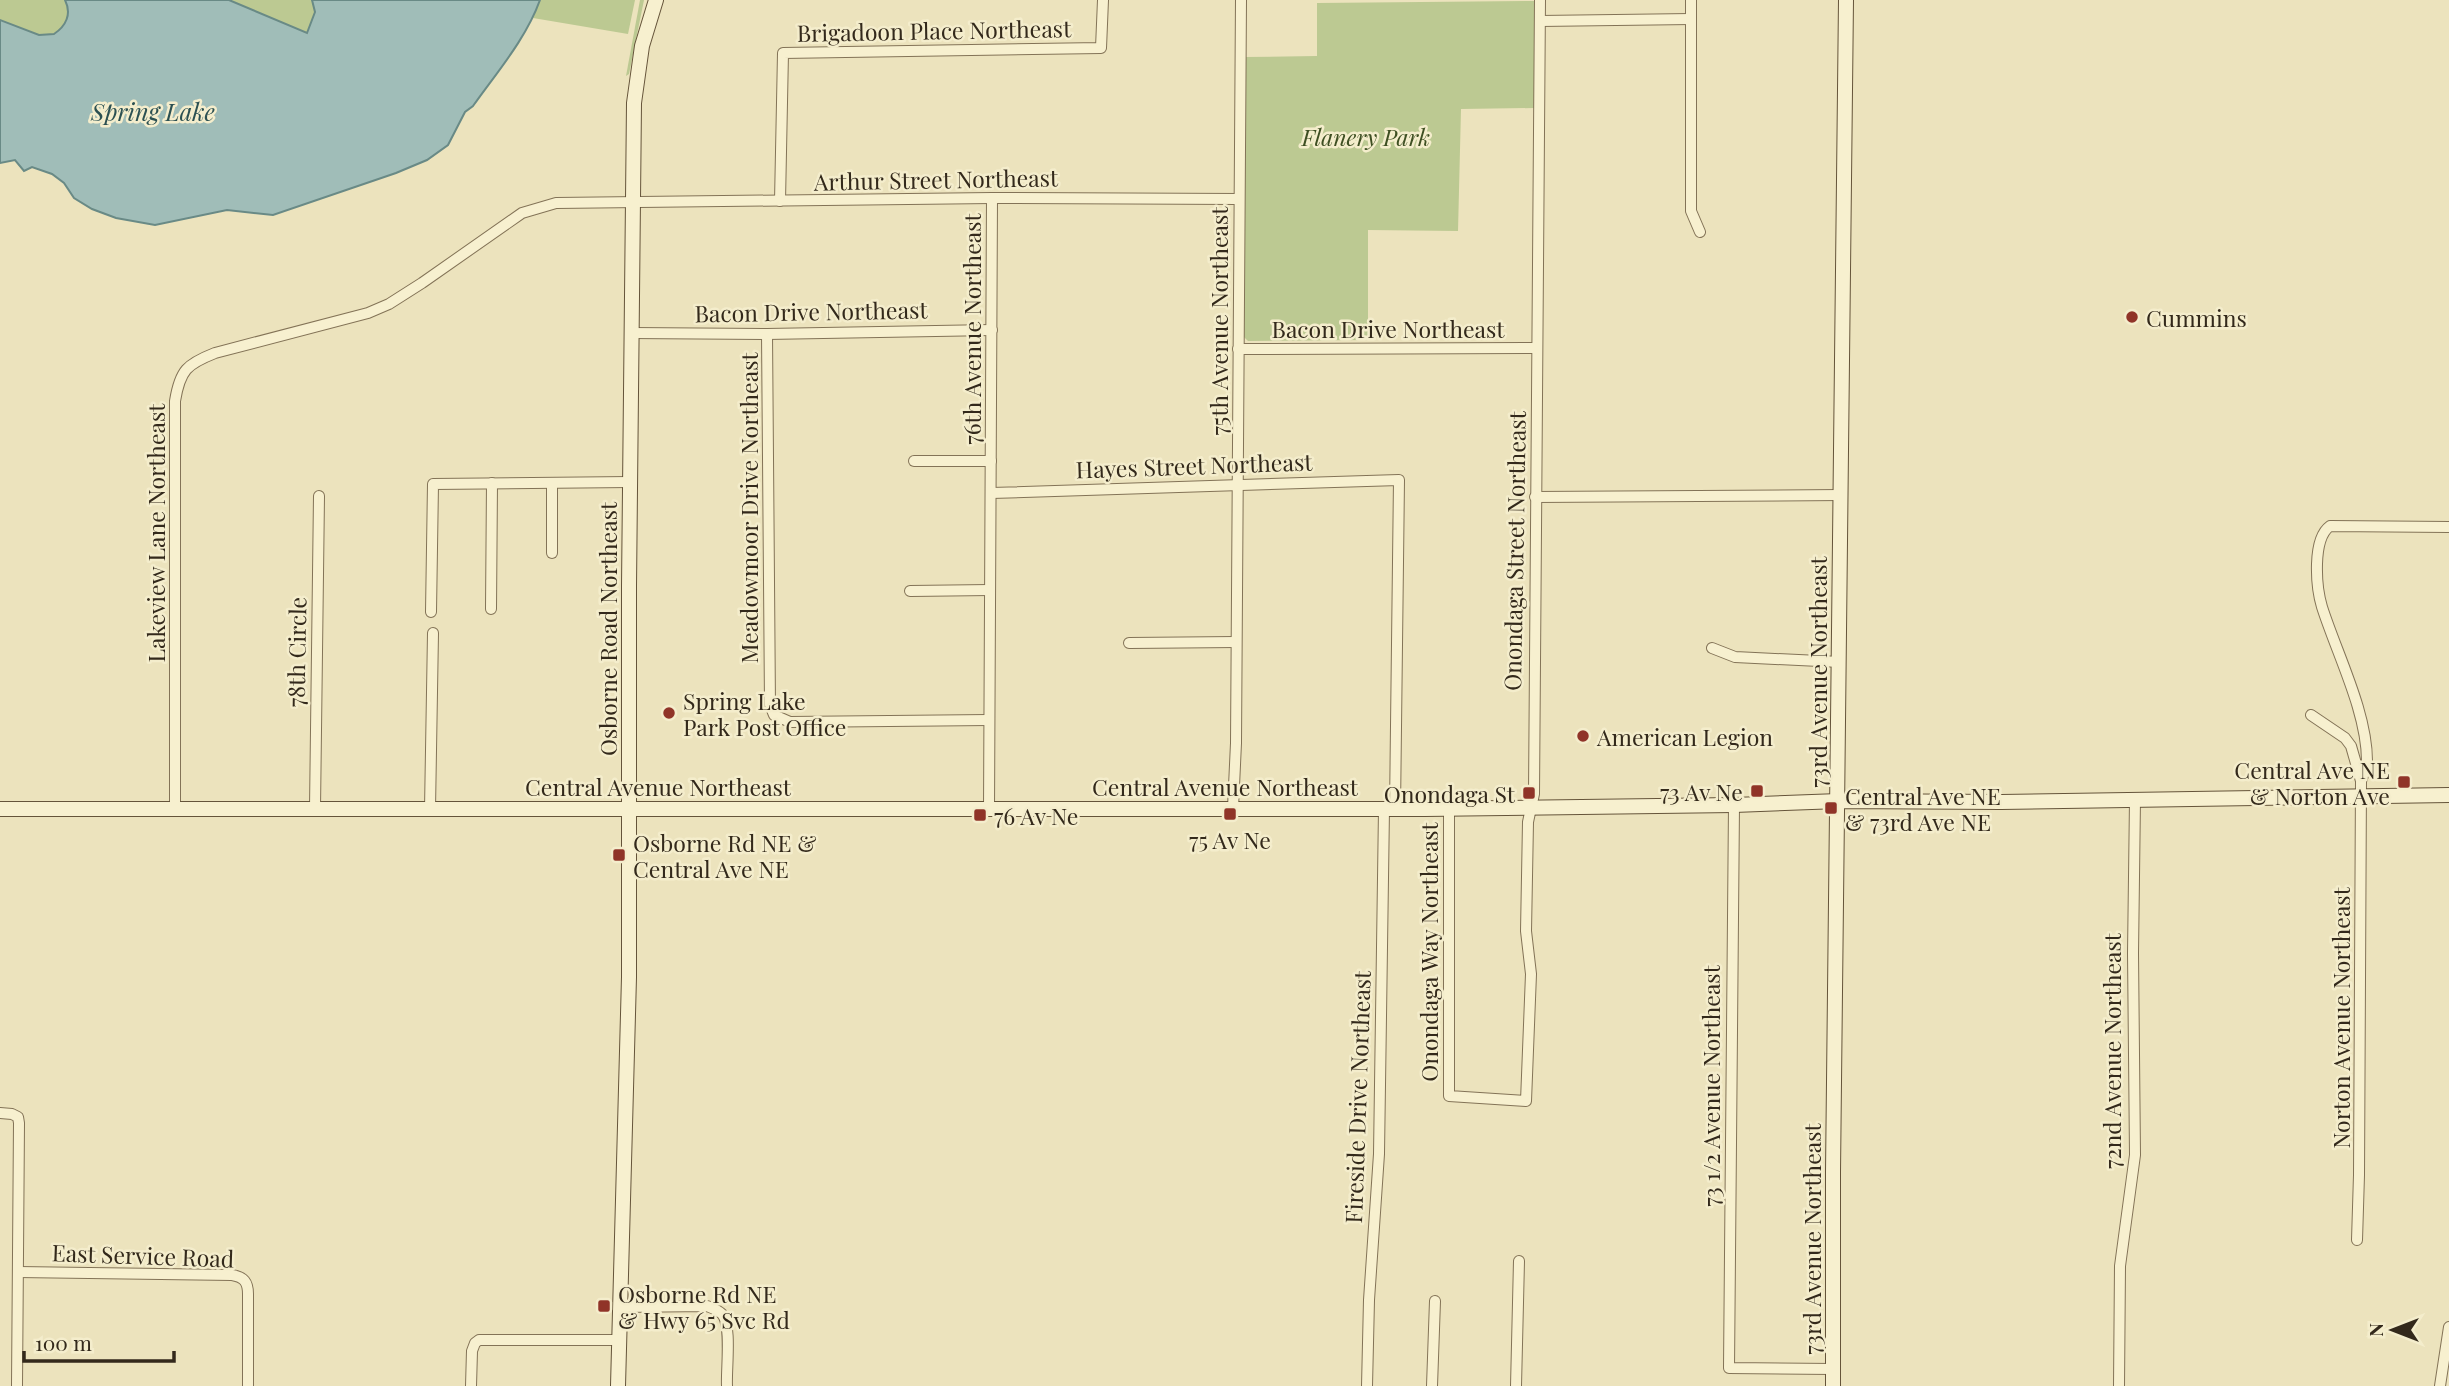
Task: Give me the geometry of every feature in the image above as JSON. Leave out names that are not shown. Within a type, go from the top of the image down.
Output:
[{"type":"street","name":"Osborne Road Northeast","points":[[618,1386],[629,977],[634,103],[642,46],[656,0]]},
{"type":"street","name":"Brigadoon Place Northeast","points":[[780,201],[783,53],[1101,48],[1103,0]]},
{"type":"street","name":"75th Avenue Northeast","points":[[1233,808],[1241,0]]},
{"type":"street","name":"Onondaga Street Northeast","points":[[1449,1096],[1526,1101],[1531,974],[1526,930],[1528,822],[1534,794],[1540,0]]},
{"type":"street","points":[[1691,0],[1691,211],[1700,232]]},
{"type":"street","name":"73rd Avenue Northeast","points":[[1833,1386],[1846,0]]},
{"type":"street","points":[[1540,21],[1691,19]]},
{"type":"street","name":"Arthur Street Northeast","points":[[633,202],[992,198],[1239,199]]},
{"type":"street","name":"76th Avenue Northeast","points":[[989,809],[992,198]]},
{"type":"street","name":"Lakeview Lane Northeast","points":[[175,809],[175,401],[178,383],[184,370],[194,361],[215,353],[342,321],[388,304],[422,284],[522,213],[556,203],[633,202]]},
{"type":"street","name":"Bacon Drive Northeast","points":[[631,333],[767,334],[992,330]]},
{"type":"street","name":"Meadowmoor Drive Northeast","points":[[767,334],[770,705],[774,715],[790,722],[989,720]]},
{"type":"street","name":"Bacon Drive Northeast","points":[[1238,349],[1537,348]]},
{"type":"street","name":"76th Avenue Northeast","points":[[915,461],[991,461]]},
{"type":"street","name":"Hayes Street Northeast","points":[[990,493],[1399,480]]},
{"type":"street","name":"Fireside Drive Northeast","points":[[1367,1386],[1369,1300],[1379,1154],[1399,480]]},
{"type":"street","points":[[552,482],[552,553]]},
{"type":"street","points":[[431,612],[433,484],[630,482]]},
{"type":"street","points":[[491,609],[492,483]]},
{"type":"street","points":[[1535,497],[1842,495]]},
{"type":"street","name":"78th Circle","points":[[315,808],[319,496]]},
{"type":"street","points":[[2361,788],[2367,765],[2366,741],[2322,607],[2318,582],[2319,544],[2323,531],[2330,526],[2449,527]]},
{"type":"street","points":[[910,591],[990,590]]},
{"type":"street","points":[[430,809],[433,633]]},
{"type":"street","points":[[1129,643],[1236,642]]},
{"type":"street","points":[[1712,648],[1735,657],[1840,662]]},
{"type":"street","points":[[2311,715],[2345,738],[2350,746],[2361,788]]},
{"type":"street","name":"Central Avenue Northeast","points":[[0,809],[1390,809],[1734,805],[1839,801],[2135,800],[2361,788],[2449,795]]},
{"type":"street","name":"Norton Avenue Northeast","points":[[2357,1240],[2360,1161],[2361,788]]},
{"type":"street","name":"72nd Avenue Northeast","points":[[2119,1386],[2120,1266],[2135,1156],[2135,800]]},
{"type":"street","name":"73 1/2 Avenue Northeast","points":[[1734,805],[1728,1368],[1833,1369]]},
{"type":"street","name":"Onondaga Way Northeast","points":[[1449,1096],[1450,808]]},
{"type":"street","points":[[0,1113],[18,1117],[19,1123],[17,1386]]},
{"type":"street","points":[[1516,1386],[1519,1261]]},
{"type":"street","name":"East Service Road","points":[[18,1272],[238,1276],[248,1285],[248,1386]]},
{"type":"street","points":[[1432,1386],[1435,1301]]},
{"type":"street","points":[[620,1307],[707,1306],[716,1309],[723,1315],[727,1328],[726,1386]]},
{"type":"street","points":[[2440,1386],[2449,1327]]},
{"type":"street","points":[[471,1386],[472,1351],[479,1340],[619,1340]]},
{"type":"green space","points":[[0,0],[65,0],[68,15],[65,23],[54,34],[39,35],[0,20]]},
{"type":"green space","points":[[229,0],[312,0],[316,12],[308,34]]},
{"type":"green space","points":[[540,0],[635,0],[628,34],[533,18]]},
{"type":"green space","points":[[640,0],[644,0],[629,74],[626,76]]},
{"type":"green space","name":"Flanery Park","points":[[1534,1],[1534,108],[1461,109],[1458,231],[1368,230],[1368,340],[1248,341],[1242,335],[1245,57],[1317,56],[1317,3]]},
{"type":"water","name":"Spring Lake","points":[[65,0],[229,0],[307,33],[315,12],[312,0],[540,0],[519,42],[473,106],[465,112],[448,145],[427,160],[273,215],[227,210],[155,225],[116,218],[92,209],[74,198],[64,183],[52,174],[32,167],[24,171],[15,160],[0,163],[0,20],[39,35],[54,34],[67,19]]},
{"type":"place","name":"Cummins","points":[[2132,317]]},
{"type":"place","name":"Spring Lake Park Post Office","points":[[669,713]]},
{"type":"place","name":"American Legion","points":[[1583,736]]},
{"type":"place","name":"Central Ave NE & Norton Ave","points":[[2404,782]]},
{"type":"place","name":"73 Av Ne","points":[[1757,791]]},
{"type":"place","name":"Onondaga St","points":[[1529,793]]},
{"type":"place","name":"Central Ave NE & 73rd Ave NE","points":[[1831,808]]},
{"type":"place","name":"75 Av Ne","points":[[1230,814]]},
{"type":"place","name":"76 Av Ne","points":[[980,815]]},
{"type":"place","name":"Osborne Rd NE & Central Ave NE","points":[[619,855]]},
{"type":"place","name":"Osborne Rd NE & Hwy 65 Svc Rd","points":[[604,1306]]}]
